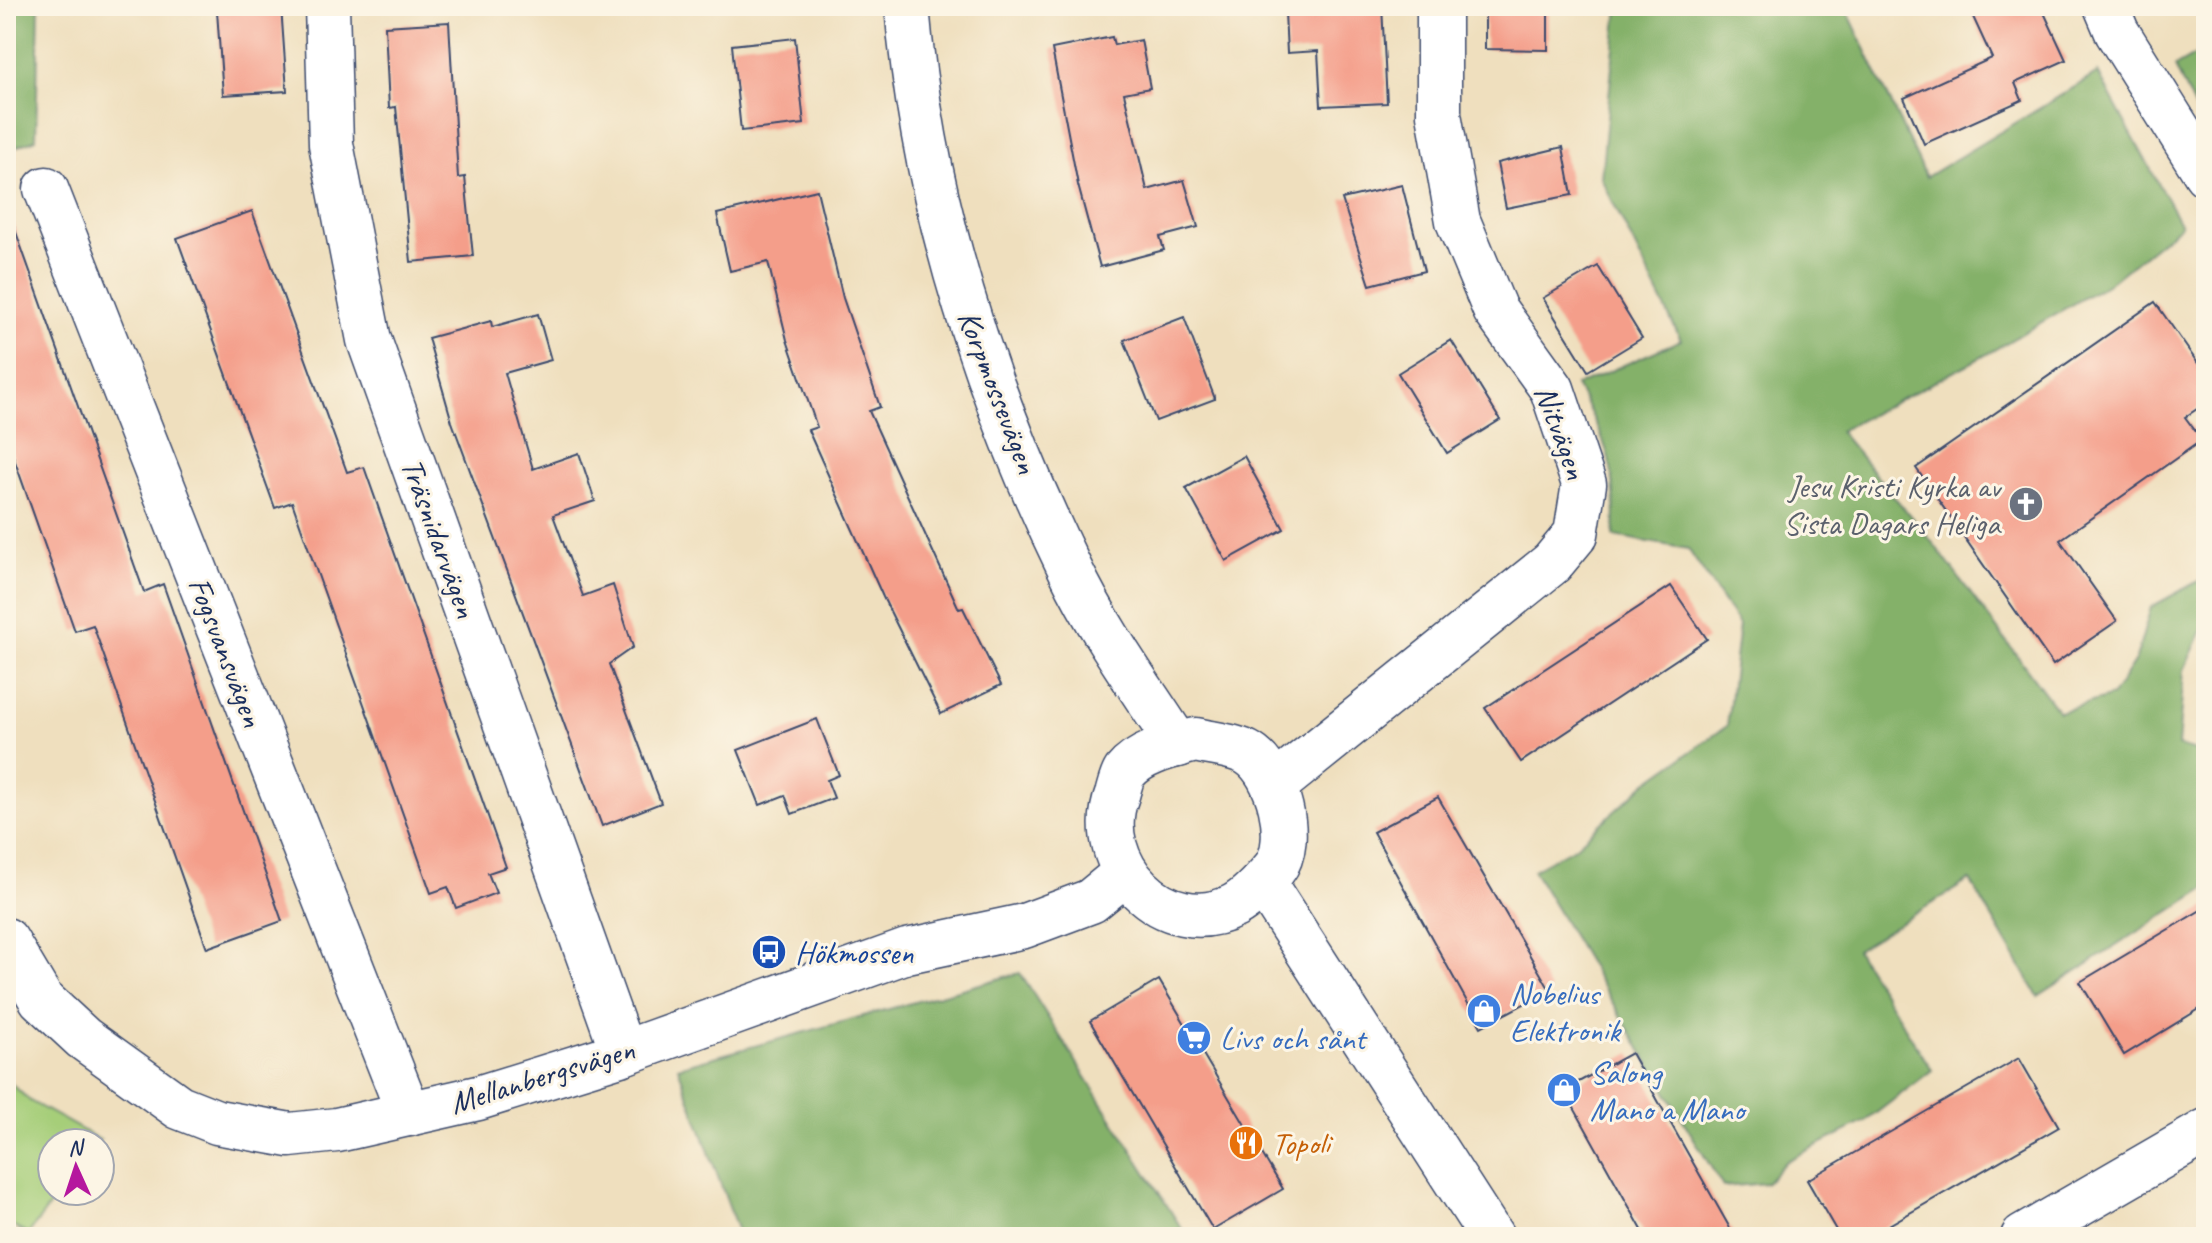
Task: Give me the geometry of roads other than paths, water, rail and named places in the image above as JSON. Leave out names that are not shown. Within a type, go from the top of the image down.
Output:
[{"type":"street","name":"Träsnidarvägen","points":[[327,6],[331,144],[369,340],[623,1053]]},
{"type":"street","name":"Korpmossevägen","points":[[907,6],[925,144],[950,255],[977,348],[1071,571],[1178,745]]},
{"type":"street","name":"Nitvägen","points":[[1274,786],[1552,563],[1576,534],[1584,484],[1552,389],[1495,310],[1458,221],[1439,114],[1439,6]]},
{"type":"street","points":[[2106,6],[2117,32],[2206,174]]},
{"type":"street","name":"Fogsvansvägen","points":[[46,189],[409,1114]]},
{"type":"street","points":[[1196,740],[1250,754],[1274,786],[1284,810],[1278,864],[1263,882],[1236,905],[1194,915],[1165,908],[1124,874],[1111,833],[1111,811],[1125,772],[1160,749],[1196,740]]},
{"type":"street","name":"Mellanbergsvägen","points":[[6,940],[41,999],[83,1038],[179,1107],[217,1122],[290,1135],[337,1130],[478,1098],[623,1053],[907,951],[1024,926],[1091,901],[1124,874]]},
{"type":"street","points":[[1263,882],[1492,1237]]},
{"type":"street","points":[[2023,1237],[2206,1131]]},
{"type":"place","name":"Jesu Kristi Kyrka av Sista Dagars Heliga","points":[[2026,504]]},
{"type":"place","name":"Hökmossen","points":[[769,952]]},
{"type":"place","name":"Nobelius Elektronik","points":[[1484,1011]]},
{"type":"place","name":"Livs och sånt","points":[[1194,1038]]},
{"type":"place","name":"Salong Mano a Mano","points":[[1564,1090]]},
{"type":"place","name":"Topoli","points":[[1246,1143]]}]
